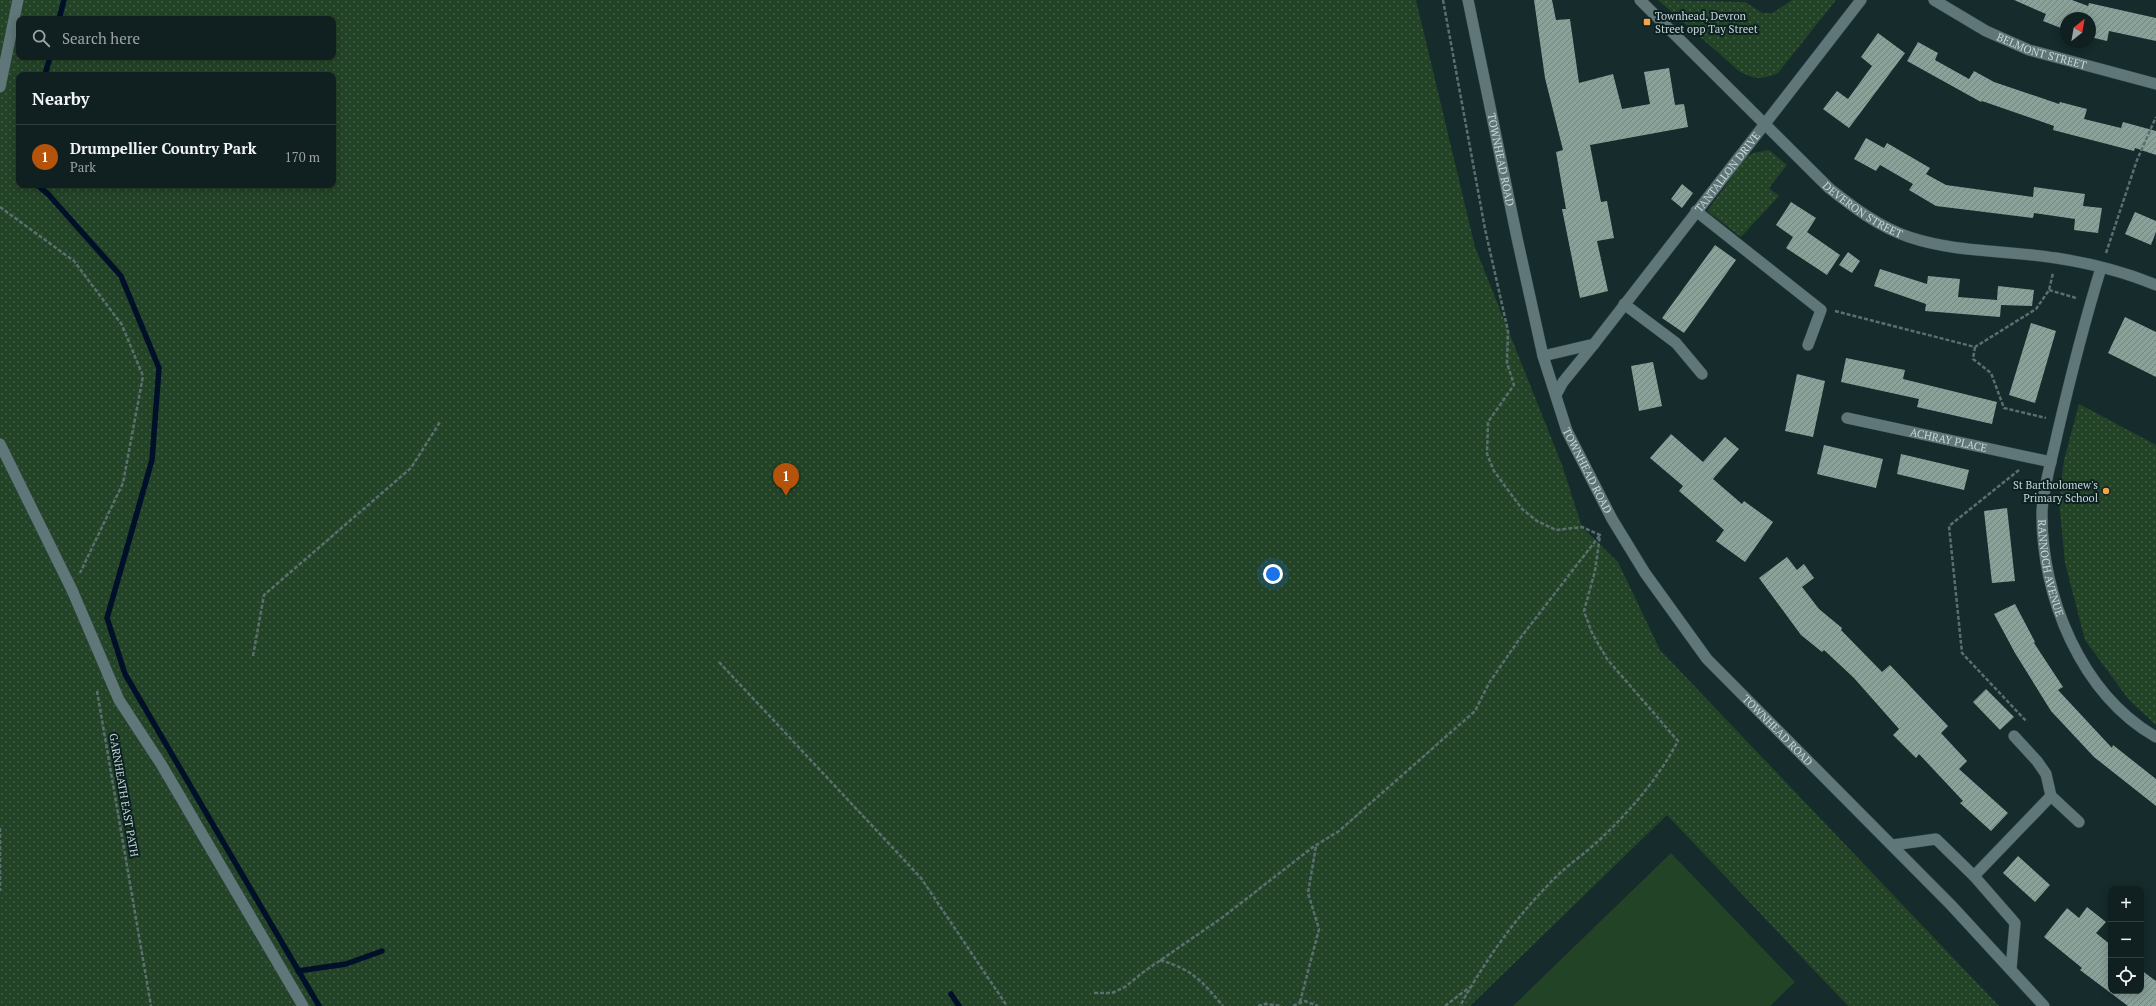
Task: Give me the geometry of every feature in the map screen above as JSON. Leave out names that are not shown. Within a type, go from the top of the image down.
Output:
[{"type":"street","points":[[0,87],[18,0]]},
{"type":"street","name":"TOWNHEAD ROAD","points":[[1468,0],[1543,356],[1567,431],[1612,518],[1646,573],[1707,659],[1893,845],[2011,969],[2044,1006]]},
{"type":"street","name":"DEVERON STREET","points":[[1640,0],[1829,188],[1854,209],[1880,224],[1908,236],[1943,246],[2056,258],[2139,278],[2156,285]]},
{"type":"street","name":"TANTALLON DRIVE","points":[[1556,395],[1563,382],[1861,0]]},
{"type":"street","name":"BELMONT STREET","points":[[1934,0],[1986,31],[2029,50],[2156,84]]},
{"type":"street","points":[[1696,211],[1821,310],[1808,345]]},
{"type":"street","name":"RANNOCH AVENUE","points":[[2101,268],[2090,302],[2051,462],[2042,511],[2044,547],[2050,583],[2067,633],[2090,675],[2140,728],[2156,737]]},
{"type":"street","points":[[1624,304],[1676,343],[1702,374]]},
{"type":"street","points":[[1543,356],[1594,344]]},
{"type":"street","name":"ACHRAY PLACE","points":[[1847,418],[2051,462]]},
{"type":"street","points":[[0,444],[72,590],[119,700],[161,764],[303,1006]]},
{"type":"street","points":[[2014,736],[2037,761],[2046,774],[2052,796],[2079,822]]},
{"type":"street","points":[[1974,876],[2052,796]]},
{"type":"street","points":[[1893,845],[1936,839],[1974,876],[2015,923],[2011,969]]},
{"type":"path","points":[[1443,0],[1485,229],[1508,331],[1508,363],[1514,385],[1488,422],[1487,454],[1504,486],[1522,509],[1537,521],[1556,530],[1582,527],[1600,535]]},
{"type":"path","points":[[2101,268],[2137,160],[2156,117]]},
{"type":"path","points":[[0,207],[74,261],[122,325],[143,376],[124,482],[72,590]]},
{"type":"path","points":[[1821,310],[1835,310],[1975,347],[2036,309],[2049,290],[2056,258]]},
{"type":"path","points":[[2049,290],[2090,302]]},
{"type":"path","points":[[1975,347],[1974,359],[1991,373],[2004,408],[2060,421]]},
{"type":"path","points":[[253,656],[264,595],[411,468],[440,422]]},
{"type":"path","points":[[2027,722],[1962,653],[1950,526],[2033,458]]},
{"type":"path","points":[[1094,993],[1112,993],[1125,987],[1160,960],[1223,917],[1316,845],[1339,831],[1475,711],[1489,682],[1518,641],[1612,518]]},
{"type":"path","points":[[1460,1006],[1472,984],[1510,930],[1547,885],[1596,843],[1624,815],[1668,760],[1678,741],[1608,659],[1592,633],[1584,611],[1595,571],[1600,535]]},
{"type":"path","points":[[719,662],[921,878],[1006,1006]]},
{"type":"path","name":"GARNHEATH EAST PATH","points":[[96,686],[103,716],[152,1006]]},
{"type":"path","points":[[0,828],[0,891]]},
{"type":"path","points":[[1300,1002],[1319,929],[1308,893],[1316,845]]},
{"type":"path","points":[[1160,960],[1181,966],[1197,976],[1222,1006]]},
{"type":"path","points":[[1445,1006],[1472,984]]},
{"type":"path","points":[[1293,1006],[1300,1002],[1310,1002],[1318,1006]]},
{"type":"path","points":[[1258,1006],[1265,1004],[1282,1006]]},
{"type":"green space","points":[[0,0],[1416,0],[1475,247],[1562,465],[1582,527],[1618,562],[1660,650],[1999,1006],[1848,1006],[1667,815],[1470,1006],[0,1006]]},
{"type":"green space","points":[[1658,0],[1745,2],[1762,13],[1773,13],[1792,0],[1836,0],[1778,73],[1767,77],[1758,78],[1749,76],[1739,71]]},
{"type":"green space","points":[[1769,150],[1787,165],[1769,188],[1779,196],[1741,237],[1707,211],[1747,156]]},
{"type":"green space","name":"St Bartholomew's Primary School","points":[[2079,404],[2156,445],[2156,725],[2129,700],[2085,640],[2065,563],[2059,501],[2064,460]]},
{"type":"green space","points":[[1671,853],[1795,982],[1770,1006],[1513,1006]]},
{"type":"building","points":[[1534,0],[1552,0],[1556,20],[1570,19],[1579,83],[1613,74],[1622,109],[1650,104],[1644,72],[1669,68],[1675,105],[1684,104],[1688,127],[1590,145],[1601,202],[1607,201],[1614,238],[1597,241],[1608,291],[1580,298],[1562,209],[1566,209],[1556,152],[1563,150],[1545,78]]},
{"type":"building","points":[[2014,0],[2072,0],[2088,6],[2089,3],[2156,18],[2156,41],[2109,31],[2107,41],[2096,38],[2096,12],[2060,12],[2060,28],[2043,21],[2046,14]]},
{"type":"building","points":[[1878,33],[1905,53],[1849,128],[1823,109],[1837,91],[1848,99],[1872,66],[1861,57]]},
{"type":"building","points":[[1918,42],[1938,53],[1935,60],[1969,79],[1974,71],[1994,82],[2059,104],[2060,102],[2087,109],[2084,119],[2121,128],[2123,122],[2156,131],[2156,155],[2135,148],[2134,151],[2053,130],[2054,126],[1982,101],[1981,102],[1907,61]]},
{"type":"building","points":[[1866,138],[1884,148],[1887,143],[1930,168],[1926,174],[1946,185],[2033,197],[2034,187],[2085,194],[2083,206],[2102,208],[2098,233],[2074,230],[2075,219],[2034,213],[2033,218],[1936,206],[1909,190],[1913,184],[1880,165],[1876,171],[1854,159]]},
{"type":"building","points":[[1682,184],[1693,193],[1682,208],[1671,199]]},
{"type":"building","points":[[1791,202],[1816,218],[1807,232],[1840,255],[1827,275],[1786,248],[1793,237],[1776,225]]},
{"type":"building","points":[[2135,212],[2156,221],[2156,232],[2151,245],[2125,234]]},
{"type":"building","points":[[1715,245],[1736,260],[1684,333],[1662,318]]},
{"type":"building","points":[[1848,252],[1860,261],[1852,273],[1839,265]]},
{"type":"building","points":[[1880,269],[1927,284],[1928,276],[1960,279],[1958,297],[1997,300],[1998,286],[2034,290],[2032,306],[2001,305],[2000,317],[1925,311],[1926,304],[1874,286]]},
{"type":"building","points":[[2125,317],[2156,332],[2156,377],[2108,353]]},
{"type":"building","points":[[2031,323],[2056,331],[2035,403],[2009,395]]},
{"type":"building","points":[[1846,358],[1905,370],[1903,379],[1997,402],[1992,424],[1917,407],[1919,399],[1841,382]]},
{"type":"building","points":[[1653,362],[1662,406],[1639,411],[1631,366]]},
{"type":"building","points":[[1797,374],[1825,381],[1813,437],[1785,431]]},
{"type":"building","points":[[1671,434],[1703,462],[1725,437],[1739,449],[1713,479],[1742,504],[1744,501],[1773,522],[1745,562],[1716,541],[1724,530],[1679,491],[1683,486],[1650,458]]},
{"type":"building","points":[[1824,445],[1883,459],[1876,488],[1817,474]]},
{"type":"building","points":[[1901,454],[1969,470],[1964,490],[1897,474]]},
{"type":"building","points":[[2007,508],[2015,581],[1992,583],[1984,511]]},
{"type":"building","points":[[1787,557],[1797,570],[1804,564],[1814,578],[1802,587],[1819,609],[1842,628],[1841,630],[1882,672],[1890,665],[1948,726],[1941,733],[1967,761],[1959,769],[2008,813],[1991,831],[1960,803],[1963,801],[1919,754],[1916,758],[1893,735],[1899,729],[1854,678],[1824,650],[1822,652],[1801,635],[1759,578]]},
{"type":"building","points":[[2015,604],[2035,642],[2034,643],[2063,687],[2058,690],[2112,748],[2113,745],[2156,779],[2156,806],[2094,757],[2051,711],[2015,653],[1994,614]]},
{"type":"building","points":[[1986,689],[2014,717],[2000,730],[1973,702]]},
{"type":"building","points":[[2018,856],[2050,885],[2035,902],[2003,873]]},
{"type":"building","points":[[2087,907],[2106,922],[2096,933],[2108,943],[2108,991],[2080,970],[2082,968],[2044,937],[2067,908],[2079,918]]},
{"type":"building","points":[[2144,972],[2156,981],[2156,1006],[2128,1006],[2112,994],[2144,994]]},
{"type":"waterway","points":[[60,16],[64,0]]},
{"type":"waterway","points":[[46,72],[49,60]]},
{"type":"waterway","points":[[41,188],[48,194],[121,276],[159,368],[152,460],[107,618],[125,674],[319,1006]]},
{"type":"waterway","points":[[298,971],[346,964],[382,951]]},
{"type":"waterway","points":[[951,994],[959,1006]]},
{"type":"place","name":"Townhead, Devron Street opp Tay Street","points":[[1647,22]]},
{"type":"place","name":"St Bartholomew's Primary School","points":[[2106,491]]},
{"type":"place","name":"Drumpellier Country Park","points":[[786,496]]}]
